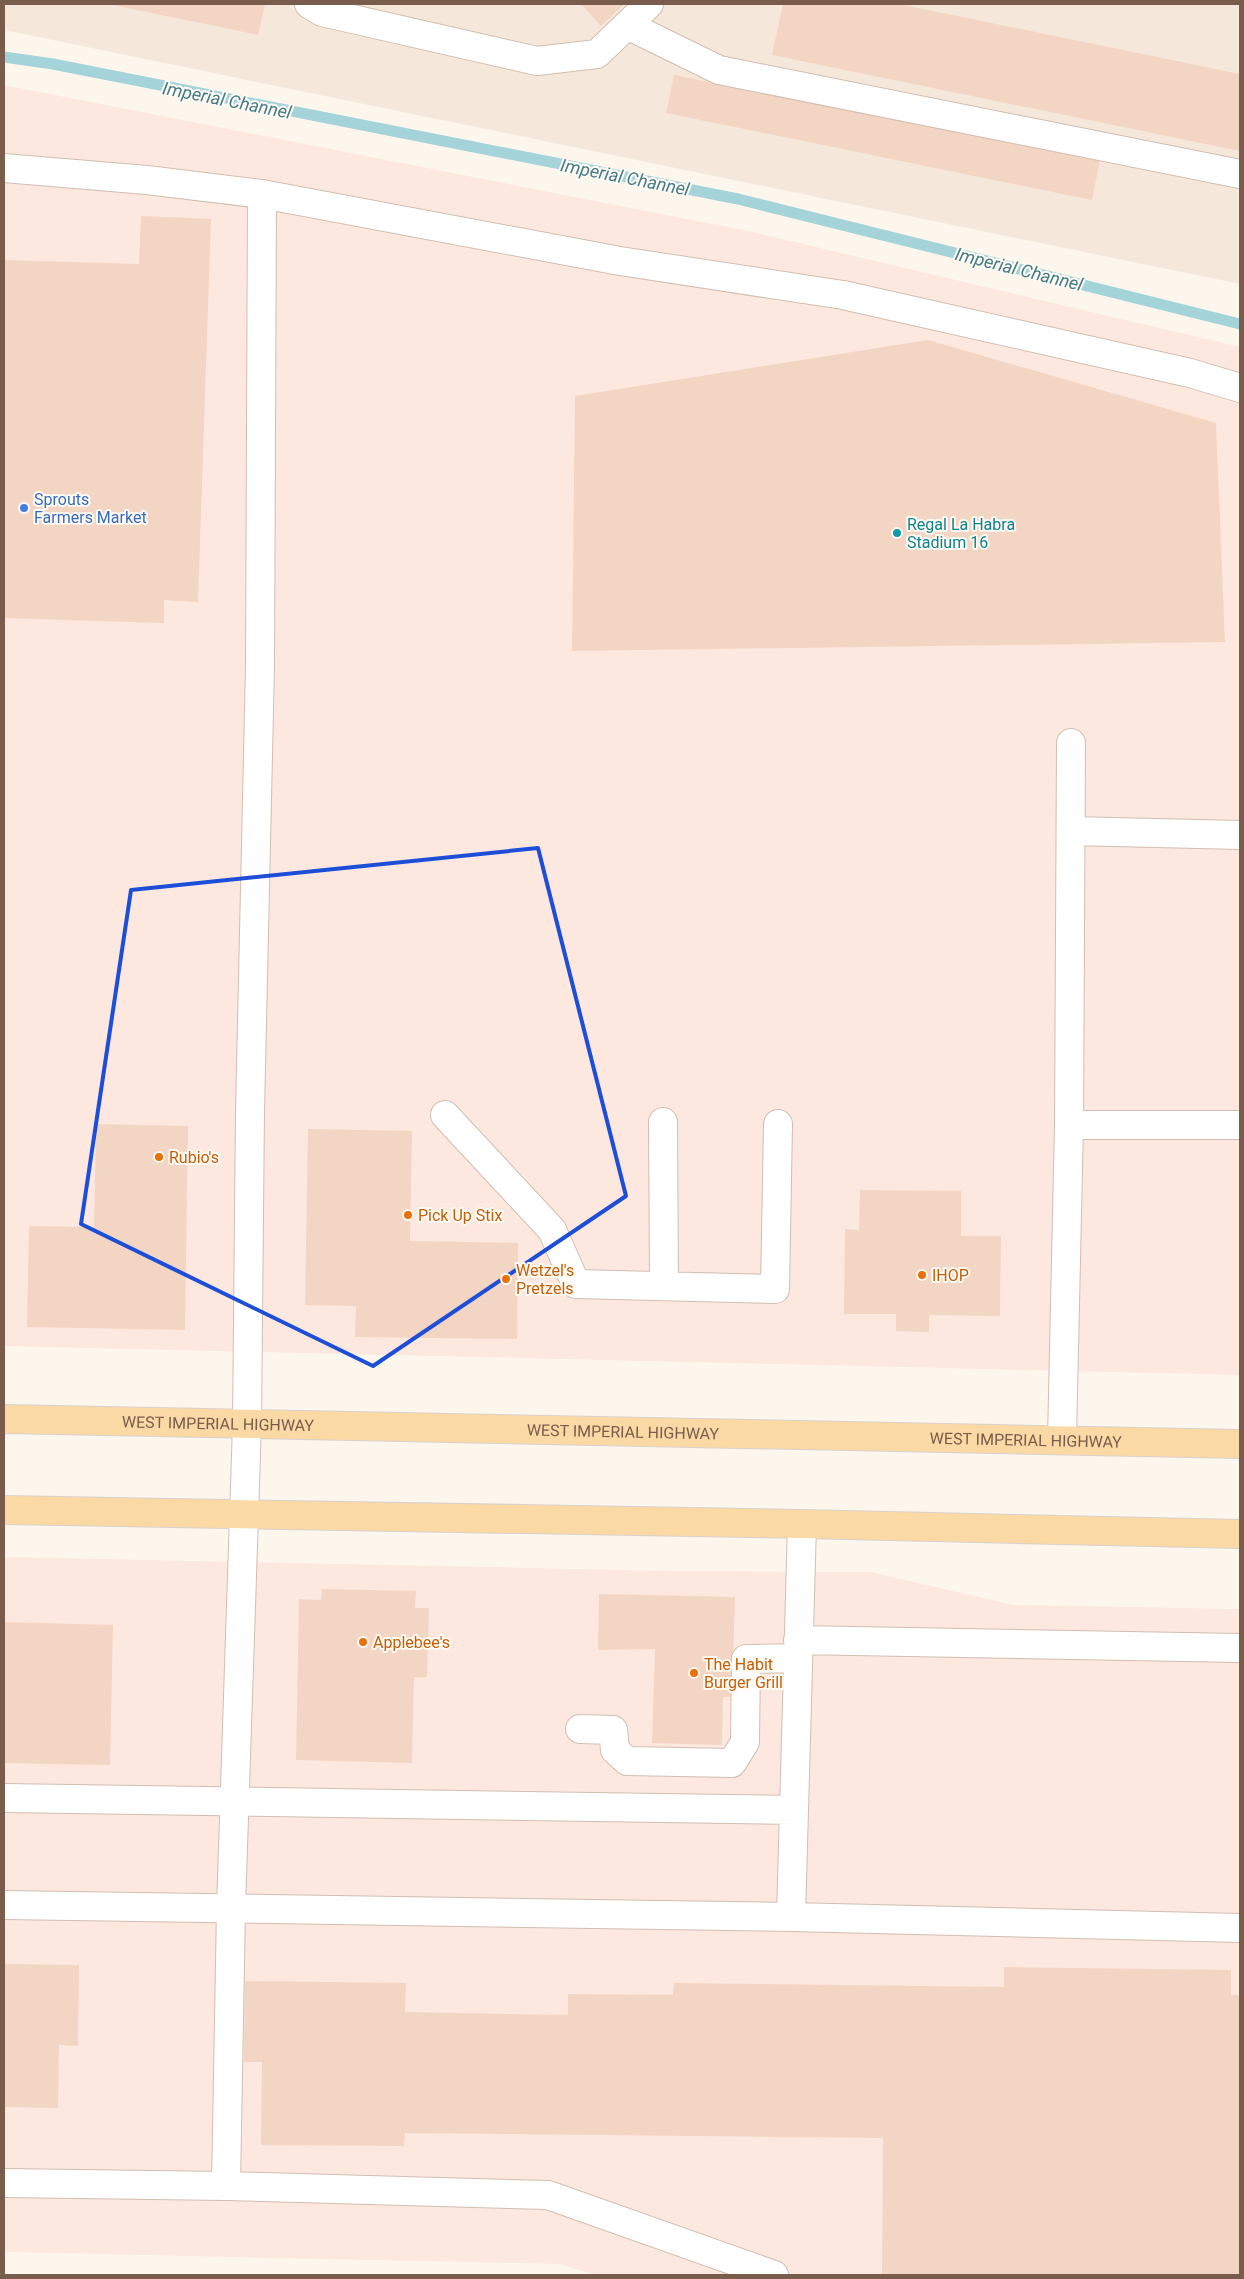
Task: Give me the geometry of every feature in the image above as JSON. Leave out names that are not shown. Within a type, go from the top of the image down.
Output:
[{"type":"main road","name":"WEST IMPERIAL HIGHWAY","points":[[4,1419],[1240,1444]]},
{"type":"main road","points":[[4,1510],[1240,1534]]},
{"type":"lane","points":[[309,4],[322,12],[537,61],[597,54],[649,4]]},
{"type":"lane","points":[[627,25],[718,70],[1240,174]]},
{"type":"lane","points":[[4,168],[147,180],[262,194],[620,261],[843,295],[1190,373],[1240,388]]},
{"type":"lane","points":[[226,2186],[231,1908],[247,1425],[250,1110],[260,666],[262,194]]},
{"type":"lane","points":[[1062,1440],[1069,1126],[1068,1012],[1071,743]]},
{"type":"lane","points":[[1071,831],[1240,835]]},
{"type":"lane","points":[[445,1115],[552,1230],[576,1284],[775,1289],[778,1124]]},
{"type":"lane","points":[[663,1122],[664,1286]]},
{"type":"lane","points":[[1069,1126],[1240,1125]]},
{"type":"lane","points":[[792,1917],[802,1524]]},
{"type":"lane","points":[[580,1729],[613,1730],[615,1750],[626,1761],[732,1763],[745,1742],[746,1659],[798,1649],[1240,1648]]},
{"type":"lane","points":[[4,1798],[794,1810]]},
{"type":"lane","points":[[4,1905],[792,1917],[1240,1928]]},
{"type":"lane","points":[[4,2183],[226,2186],[548,2195],[774,2275]]},
{"type":"highlighted area","points":[[538,848],[626,1196],[373,1366],[81,1224],[131,890]]},
{"type":"shaded area","points":[[4,4],[1240,4],[1240,284],[4,30]]},
{"type":"shaded area","points":[[4,85],[748,231],[1240,347],[1240,1375],[4,1346]]},
{"type":"shaded area","points":[[4,1557],[674,1571],[870,1572],[1013,1605],[1240,1609],[1240,2275],[596,2275],[559,2264],[4,2252]]},
{"type":"building","points":[[108,4],[265,4],[258,35]]},
{"type":"building","points":[[581,4],[624,4],[601,26]]},
{"type":"building","points":[[783,4],[899,4],[1240,74],[1240,151],[772,55]]},
{"type":"building","points":[[674,75],[1100,160],[1092,200],[666,113]]},
{"type":"building","points":[[141,216],[211,219],[198,602],[164,600],[164,623],[4,618],[4,260],[139,264]]},
{"type":"building","name":"Regal La Habra Stadium 16","points":[[928,340],[1216,423],[1225,642],[572,651],[575,396]]},
{"type":"building","points":[[96,1124],[188,1126],[185,1330],[27,1327],[29,1226],[94,1227]]},
{"type":"building","points":[[308,1129],[412,1131],[410,1241],[518,1243],[517,1339],[355,1337],[356,1306],[305,1305]]},
{"type":"building","name":"IHOP","points":[[860,1190],[961,1191],[961,1236],[1001,1236],[1000,1316],[929,1315],[929,1332],[896,1331],[896,1314],[844,1314],[845,1229],[859,1230]]},
{"type":"building","name":"Applebee's","points":[[322,1589],[416,1591],[415,1608],[429,1608],[427,1677],[414,1677],[412,1763],[296,1760],[299,1599],[321,1600]]},
{"type":"building","name":"The Habit Burger Grill","points":[[599,1594],[735,1597],[732,1697],[723,1697],[722,1745],[652,1743],[655,1649],[598,1650]]},
{"type":"building","points":[[4,1622],[113,1625],[110,1765],[4,1763]]},
{"type":"building","points":[[4,1964],[79,1965],[78,2046],[59,2045],[58,2108],[4,2107]]},
{"type":"building","points":[[1004,1967],[1231,1970],[1231,1995],[1240,1995],[1240,2275],[882,2275],[883,2138],[405,2133],[404,2146],[261,2145],[262,2062],[244,2062],[245,1981],[406,1983],[405,2012],[568,2015],[568,1994],[673,1995],[674,1983],[1004,1987]]},
{"type":"waterway","name":"Imperial Channel","points":[[4,57],[53,64],[738,199],[1240,324]]},
{"type":"place","name":"Sprouts Farmers Market","points":[[24,508]]},
{"type":"place","name":"Regal La Habra Stadium 16","points":[[897,533]]},
{"type":"place","name":"Rubio's","points":[[159,1157]]},
{"type":"place","name":"Pick Up Stix","points":[[408,1215]]},
{"type":"place","name":"IHOP","points":[[922,1275]]},
{"type":"place","name":"Wetzel's Pretzels","points":[[506,1279]]},
{"type":"place","name":"Applebee's","points":[[363,1642]]},
{"type":"place","name":"The Habit Burger Grill","points":[[694,1673]]}]
